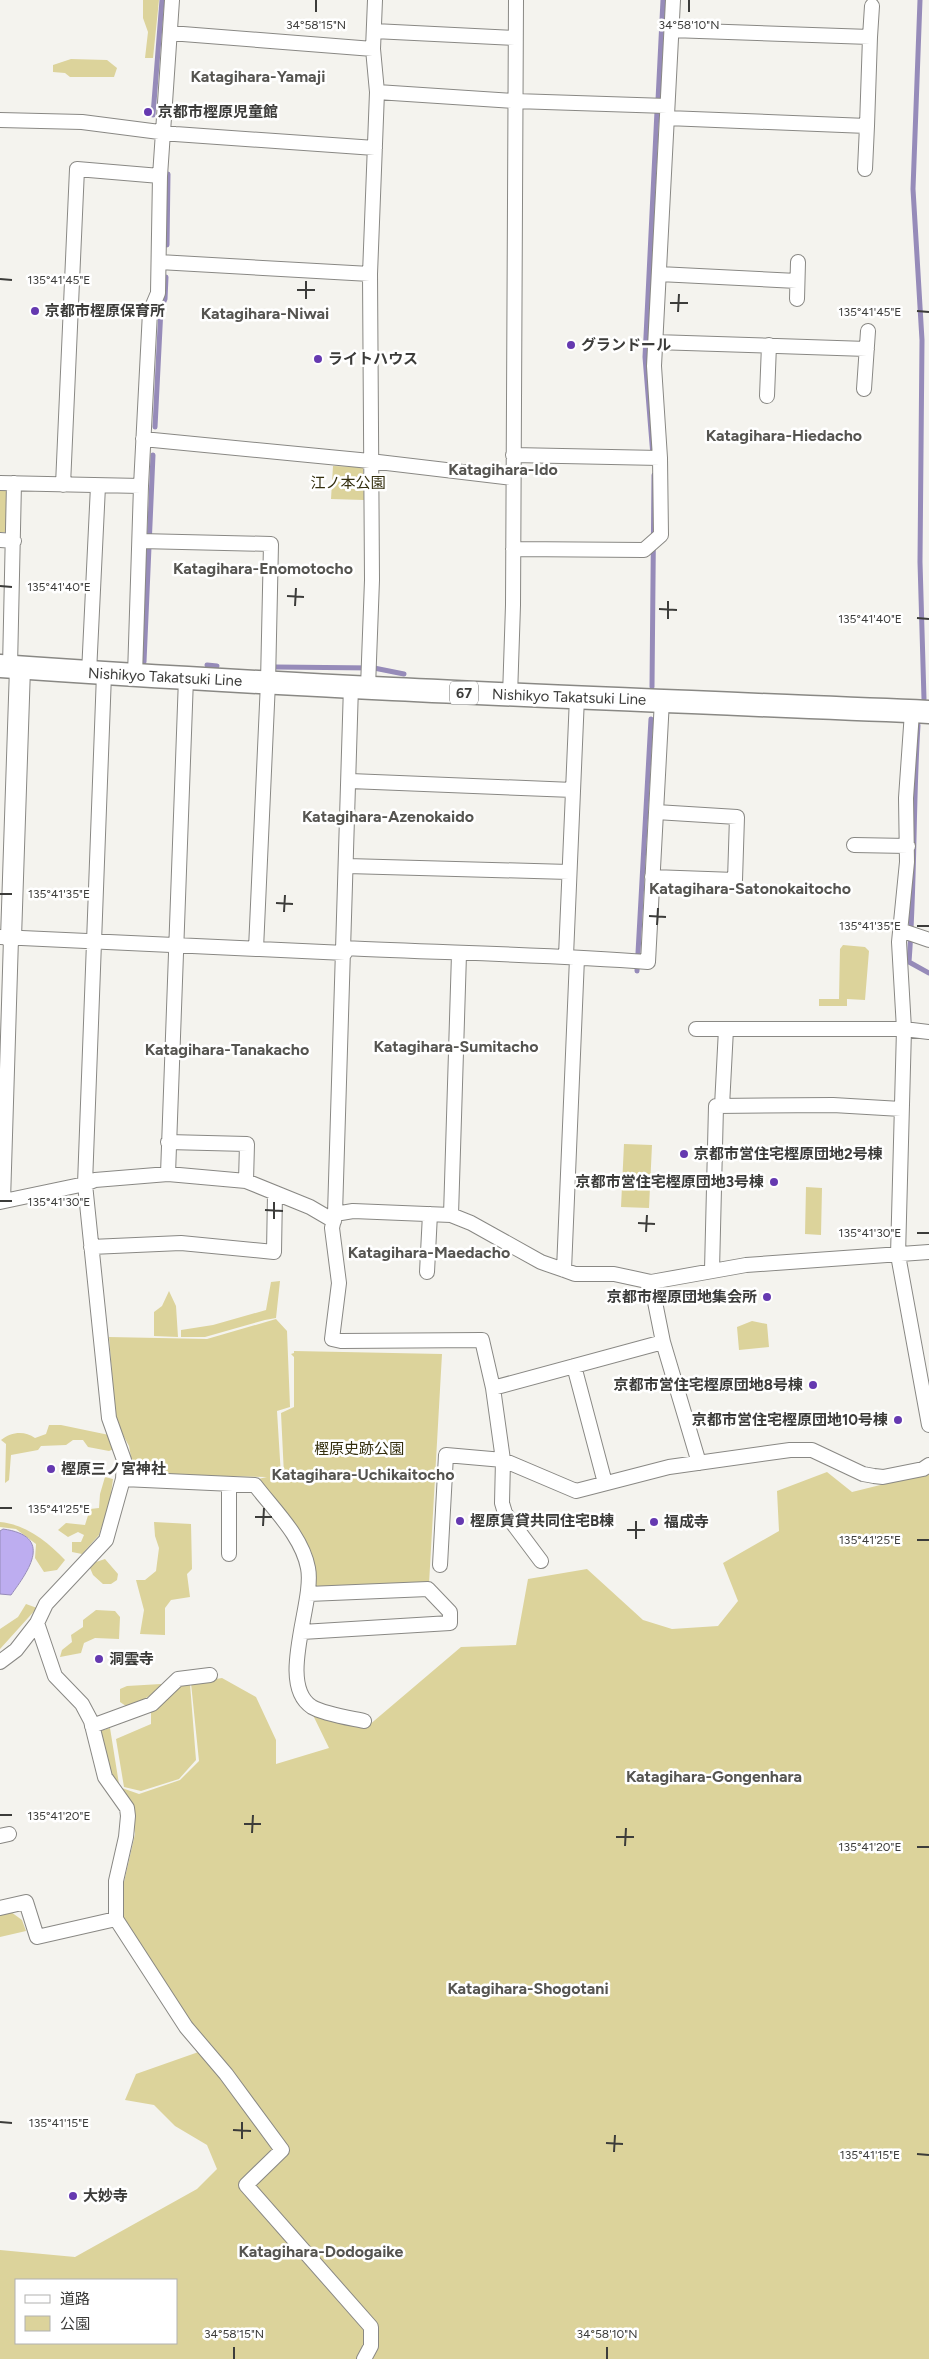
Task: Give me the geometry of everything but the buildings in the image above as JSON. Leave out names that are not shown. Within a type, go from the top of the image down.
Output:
[{"type":"main road","name":"Nishikyo Takatsuki Line","points":[[10,667],[268,682],[364,676],[510,696],[662,700],[921,712]]},
{"type":"street","points":[[135,675],[146,541],[141,486],[143,439],[150,312],[158,293],[160,176],[172,0]]},
{"type":"street","points":[[375,0],[373,49],[376,92],[375,148],[370,274],[372,580],[364,676],[350,781],[335,1218],[332,1228],[339,1283],[338,1306],[332,1339],[341,1341],[482,1340],[493,1388],[503,1460],[502,1503],[505,1513],[541,1562]]},
{"type":"street","points":[[510,696],[513,548],[516,0]]},
{"type":"street","points":[[513,548],[644,550],[661,535],[660,458],[654,366],[673,0]]},
{"type":"street","points":[[865,169],[872,6]]},
{"type":"street","points":[[671,30],[870,37]]},
{"type":"street","points":[[170,32],[373,49]]},
{"type":"street","points":[[374,32],[516,38]]},
{"type":"street","points":[[376,92],[867,126]]},
{"type":"street","points":[[0,120],[82,122],[163,132],[375,148]]},
{"type":"street","points":[[63,485],[77,169],[160,176]]},
{"type":"street","points":[[159,262],[370,274]]},
{"type":"street","points":[[797,299],[798,262]]},
{"type":"street","points":[[659,274],[796,281]]},
{"type":"street","points":[[864,389],[868,331]]},
{"type":"street","points":[[655,342],[867,350]]},
{"type":"street","points":[[767,396],[769,345]]},
{"type":"street","points":[[143,439],[370,461],[513,478]]},
{"type":"street","points":[[513,455],[660,458]]},
{"type":"street","points":[[0,482],[141,486]]},
{"type":"street","points":[[14,483],[7,540],[10,667],[2,1201],[85,1184],[95,1180],[168,1174],[246,1181],[335,1218],[353,1212],[452,1215],[471,1223],[542,1262],[575,1274],[614,1274],[651,1282],[746,1265],[929,1252]]},
{"type":"street","points":[[0,1662],[16,1650],[37,1624],[46,1604],[106,1540],[123,1478],[124,1460],[109,1418],[85,1184],[94,942],[98,486]]},
{"type":"street","points":[[146,541],[271,544],[268,682],[256,949]]},
{"type":"street","points":[[168,1174],[186,678]]},
{"type":"street","points":[[564,1270],[571,957],[569,872],[577,697]]},
{"type":"street","points":[[5,937],[256,949],[571,957],[648,962],[662,700]]},
{"type":"street","points":[[921,712],[906,798],[908,846],[899,942],[904,1029],[898,1255],[929,1425]]},
{"type":"street","points":[[350,781],[573,790]]},
{"type":"street","points":[[652,877],[735,880],[737,817],[656,812]]},
{"type":"street","points":[[854,845],[908,846]]},
{"type":"street","points":[[346,866],[569,872]]},
{"type":"street","points":[[900,930],[929,940]]},
{"type":"street","points":[[452,1215],[459,954]]},
{"type":"street","points":[[696,1029],[904,1029],[929,1032]]},
{"type":"street","points":[[722,1106],[726,1029]]},
{"type":"street","points":[[712,1270],[716,1106],[833,1105],[901,1109]]},
{"type":"street","points":[[168,1142],[247,1144],[246,1181]]},
{"type":"street","points":[[92,1247],[181,1244],[274,1252],[276,1193]]},
{"type":"street","points":[[428,1272],[430,1214]]},
{"type":"street","points":[[651,1282],[663,1342],[699,1463]]},
{"type":"street","points":[[493,1388],[663,1342]]},
{"type":"street","points":[[574,1366],[605,1482]]},
{"type":"street","points":[[440,1565],[446,1455],[503,1460],[576,1491],[669,1467],[790,1450],[812,1450],[863,1474],[874,1476],[884,1477],[923,1469],[929,1465]]},
{"type":"street","points":[[123,1478],[254,1485],[297,1540],[308,1568],[308,1594],[304,1607],[296,1670],[300,1693],[313,1707],[364,1721]]},
{"type":"street","points":[[229,1484],[229,1554]]},
{"type":"street","points":[[302,1632],[450,1624],[450,1612],[428,1589],[308,1594]]},
{"type":"street","points":[[37,1624],[55,1676],[82,1704],[92,1726],[106,1777],[127,1808],[128,1816],[116,1881],[116,1919],[186,2027],[226,2074],[282,2150],[246,2185],[371,2327],[371,2346],[364,2359]]},
{"type":"street","points":[[92,1726],[152,1704],[178,1679],[210,1675]]},
{"type":"street","points":[[0,1908],[26,1902],[37,1938],[116,1919]]},
{"type":"green space","points":[[143,0],[159,0],[153,58],[145,58],[148,32],[143,18]]},
{"type":"green space","points":[[71,59],[107,60],[117,68],[114,77],[70,77],[65,73],[53,72],[53,65]]},
{"type":"green space","name":"江ノ本公園","points":[[333,466],[363,467],[364,500],[331,499]]},
{"type":"green space","points":[[0,488],[6,488],[8,491],[8,532],[0,532]]},
{"type":"green space","points":[[843,945],[865,947],[869,951],[865,1000],[847,999],[847,1006],[819,1006],[819,999],[839,999],[840,949]]},
{"type":"green space","points":[[624,1144],[652,1145],[649,1208],[621,1207]]},
{"type":"green space","points":[[806,1187],[822,1188],[821,1235],[805,1234]]},
{"type":"green space","points":[[280,1281],[276,1318],[205,1337],[181,1337],[181,1330],[213,1325],[266,1310],[271,1282]]},
{"type":"green space","points":[[169,1291],[176,1306],[178,1337],[154,1336],[154,1312],[162,1306]]},
{"type":"green space","name":"樫原史跡公園","points":[[276,1319],[287,1331],[290,1407],[277,1411],[281,1476],[284,1475],[281,1413],[294,1407],[294,1357],[291,1354],[294,1351],[442,1354],[429,1584],[317,1589],[310,1552],[258,1479],[267,1477],[134,1474],[129,1446],[116,1422],[109,1337],[207,1339]]},
{"type":"green space","points":[[752,1321],[767,1324],[769,1347],[739,1350],[737,1327]]},
{"type":"green space","points":[[49,1425],[61,1425],[109,1435],[114,1449],[109,1451],[88,1447],[83,1440],[73,1440],[66,1445],[41,1446],[38,1450],[11,1455],[9,1480],[5,1483],[6,1444],[1,1440],[9,1435],[18,1433],[31,1435],[35,1438],[46,1434]]},
{"type":"green space","points":[[827,1472],[852,1492],[929,1473],[929,2359],[0,2359],[0,2250],[75,2257],[197,2189],[217,2169],[207,2145],[175,2126],[154,2105],[125,2100],[136,2074],[207,2049],[125,1929],[121,1895],[135,1834],[132,1810],[122,1788],[139,1794],[180,1780],[199,1761],[191,1683],[222,1678],[256,1697],[276,1740],[276,1764],[329,1748],[311,1711],[368,1726],[461,1647],[516,1645],[528,1579],[587,1569],[643,1620],[672,1629],[718,1626],[738,1601],[723,1563],[779,1531],[777,1491]]},
{"type":"green space","points":[[105,1477],[113,1479],[110,1502],[99,1535],[82,1554],[72,1552],[72,1542],[81,1542],[84,1535],[78,1532],[68,1537],[58,1530],[66,1523],[85,1525],[90,1509],[99,1508],[100,1494]]},
{"type":"green space","points":[[0,1522],[18,1526],[36,1535],[65,1560],[57,1570],[44,1572],[35,1558],[36,1544],[16,1529],[0,1527]]},
{"type":"green space","points":[[154,1522],[191,1524],[192,1569],[187,1574],[190,1597],[171,1600],[165,1608],[165,1635],[140,1634],[144,1610],[136,1580],[145,1580],[156,1571],[159,1548],[155,1536]]},
{"type":"green space","points":[[105,1559],[118,1574],[117,1580],[111,1584],[103,1584],[93,1575],[90,1568],[96,1562]]},
{"type":"green space","points":[[26,1604],[37,1608],[0,1649],[0,1629],[18,1617]]},
{"type":"green space","points":[[96,1610],[115,1611],[120,1617],[119,1639],[95,1638],[84,1643],[81,1653],[60,1657],[62,1650],[72,1642],[71,1635],[83,1627],[83,1620]]},
{"type":"green space","points":[[161,1684],[161,1689],[129,1708],[120,1702],[120,1689],[127,1686]]},
{"type":"green space","points":[[190,1684],[196,1760],[179,1779],[141,1791],[124,1787],[116,1739],[151,1724],[151,1712],[180,1685]]},
{"type":"green space","points":[[110,1728],[119,1784],[111,1779],[97,1732]]},
{"type":"green space","points":[[11,1912],[22,1920],[26,1931],[0,1937],[0,1914]]},
{"type":"shaded area","points":[[3,1529],[19,1533],[28,1539],[33,1546],[30,1565],[11,1595],[0,1594],[0,1531]]},
{"type":"waterway","points":[[153,115],[162,0]]},
{"type":"waterway","points":[[658,100],[663,0]]},
{"type":"waterway","points":[[920,0],[913,189],[922,340],[920,562],[924,699]]},
{"type":"waterway","points":[[653,456],[645,357],[657,111]]},
{"type":"waterway","points":[[167,245],[168,174]]},
{"type":"waterway","points":[[155,427],[161,308],[165,299],[166,277]]},
{"type":"waterway","points":[[144,662],[153,455]]},
{"type":"waterway","points":[[652,687],[654,475]]},
{"type":"waterway","points":[[207,665],[217,666]]},
{"type":"waterway","points":[[276,667],[374,668],[404,674]]},
{"type":"waterway","points":[[637,971],[651,719]]},
{"type":"waterway","points":[[918,725],[909,962],[929,973]]},
{"type":"place","name":"京都市樫原児童館","points":[[148,112]]},
{"type":"place","name":"京都市樫原保育所","points":[[35,311]]},
{"type":"place","name":"グランドール","points":[[571,345]]},
{"type":"place","name":"ライトハウス","points":[[318,359]]},
{"type":"place","name":"京都市営住宅樫原団地2号棟","points":[[684,1154]]},
{"type":"place","name":"京都市営住宅樫原団地3号棟","points":[[774,1182]]},
{"type":"place","name":"京都市樫原団地集会所","points":[[767,1297]]},
{"type":"place","name":"京都市営住宅樫原団地8号棟","points":[[813,1385]]},
{"type":"place","name":"京都市営住宅樫原団地10号棟","points":[[898,1420]]},
{"type":"place","name":"樫原三ノ宮神社","points":[[51,1469]]},
{"type":"place","name":"樫原賃貸共同住宅B棟","points":[[460,1521]]},
{"type":"place","name":"福成寺","points":[[654,1522]]},
{"type":"place","name":"洞雲寺","points":[[99,1659]]},
{"type":"place","name":"大妙寺","points":[[73,2196]]},
{"type":"district","name":"Katagihara-Yamaji","points":[[258,76]]},
{"type":"district","name":"Katagihara-Niwai","points":[[265,313]]},
{"type":"district","name":"Katagihara-Hiedacho","points":[[784,435]]},
{"type":"district","name":"Katagihara-Ido","points":[[503,469]]},
{"type":"district","name":"Katagihara-Enomotocho","points":[[263,568]]},
{"type":"district","name":"Katagihara-Azenokaido","points":[[388,816]]},
{"type":"district","name":"Katagihara-Satonokaitocho","points":[[750,888]]},
{"type":"district","name":"Katagihara-Sumitacho","points":[[456,1046]]},
{"type":"district","name":"Katagihara-Tanakacho","points":[[227,1049]]},
{"type":"district","name":"Katagihara-Maedacho","points":[[429,1252]]},
{"type":"district","name":"Katagihara-Uchikaitocho","points":[[363,1474]]},
{"type":"district","name":"Katagihara-Gongenhara","points":[[714,1776]]},
{"type":"district","name":"Katagihara-Shogotani","points":[[528,1988]]},
{"type":"district","name":"Katagihara-Dodogaike","points":[[321,2251]]}]
